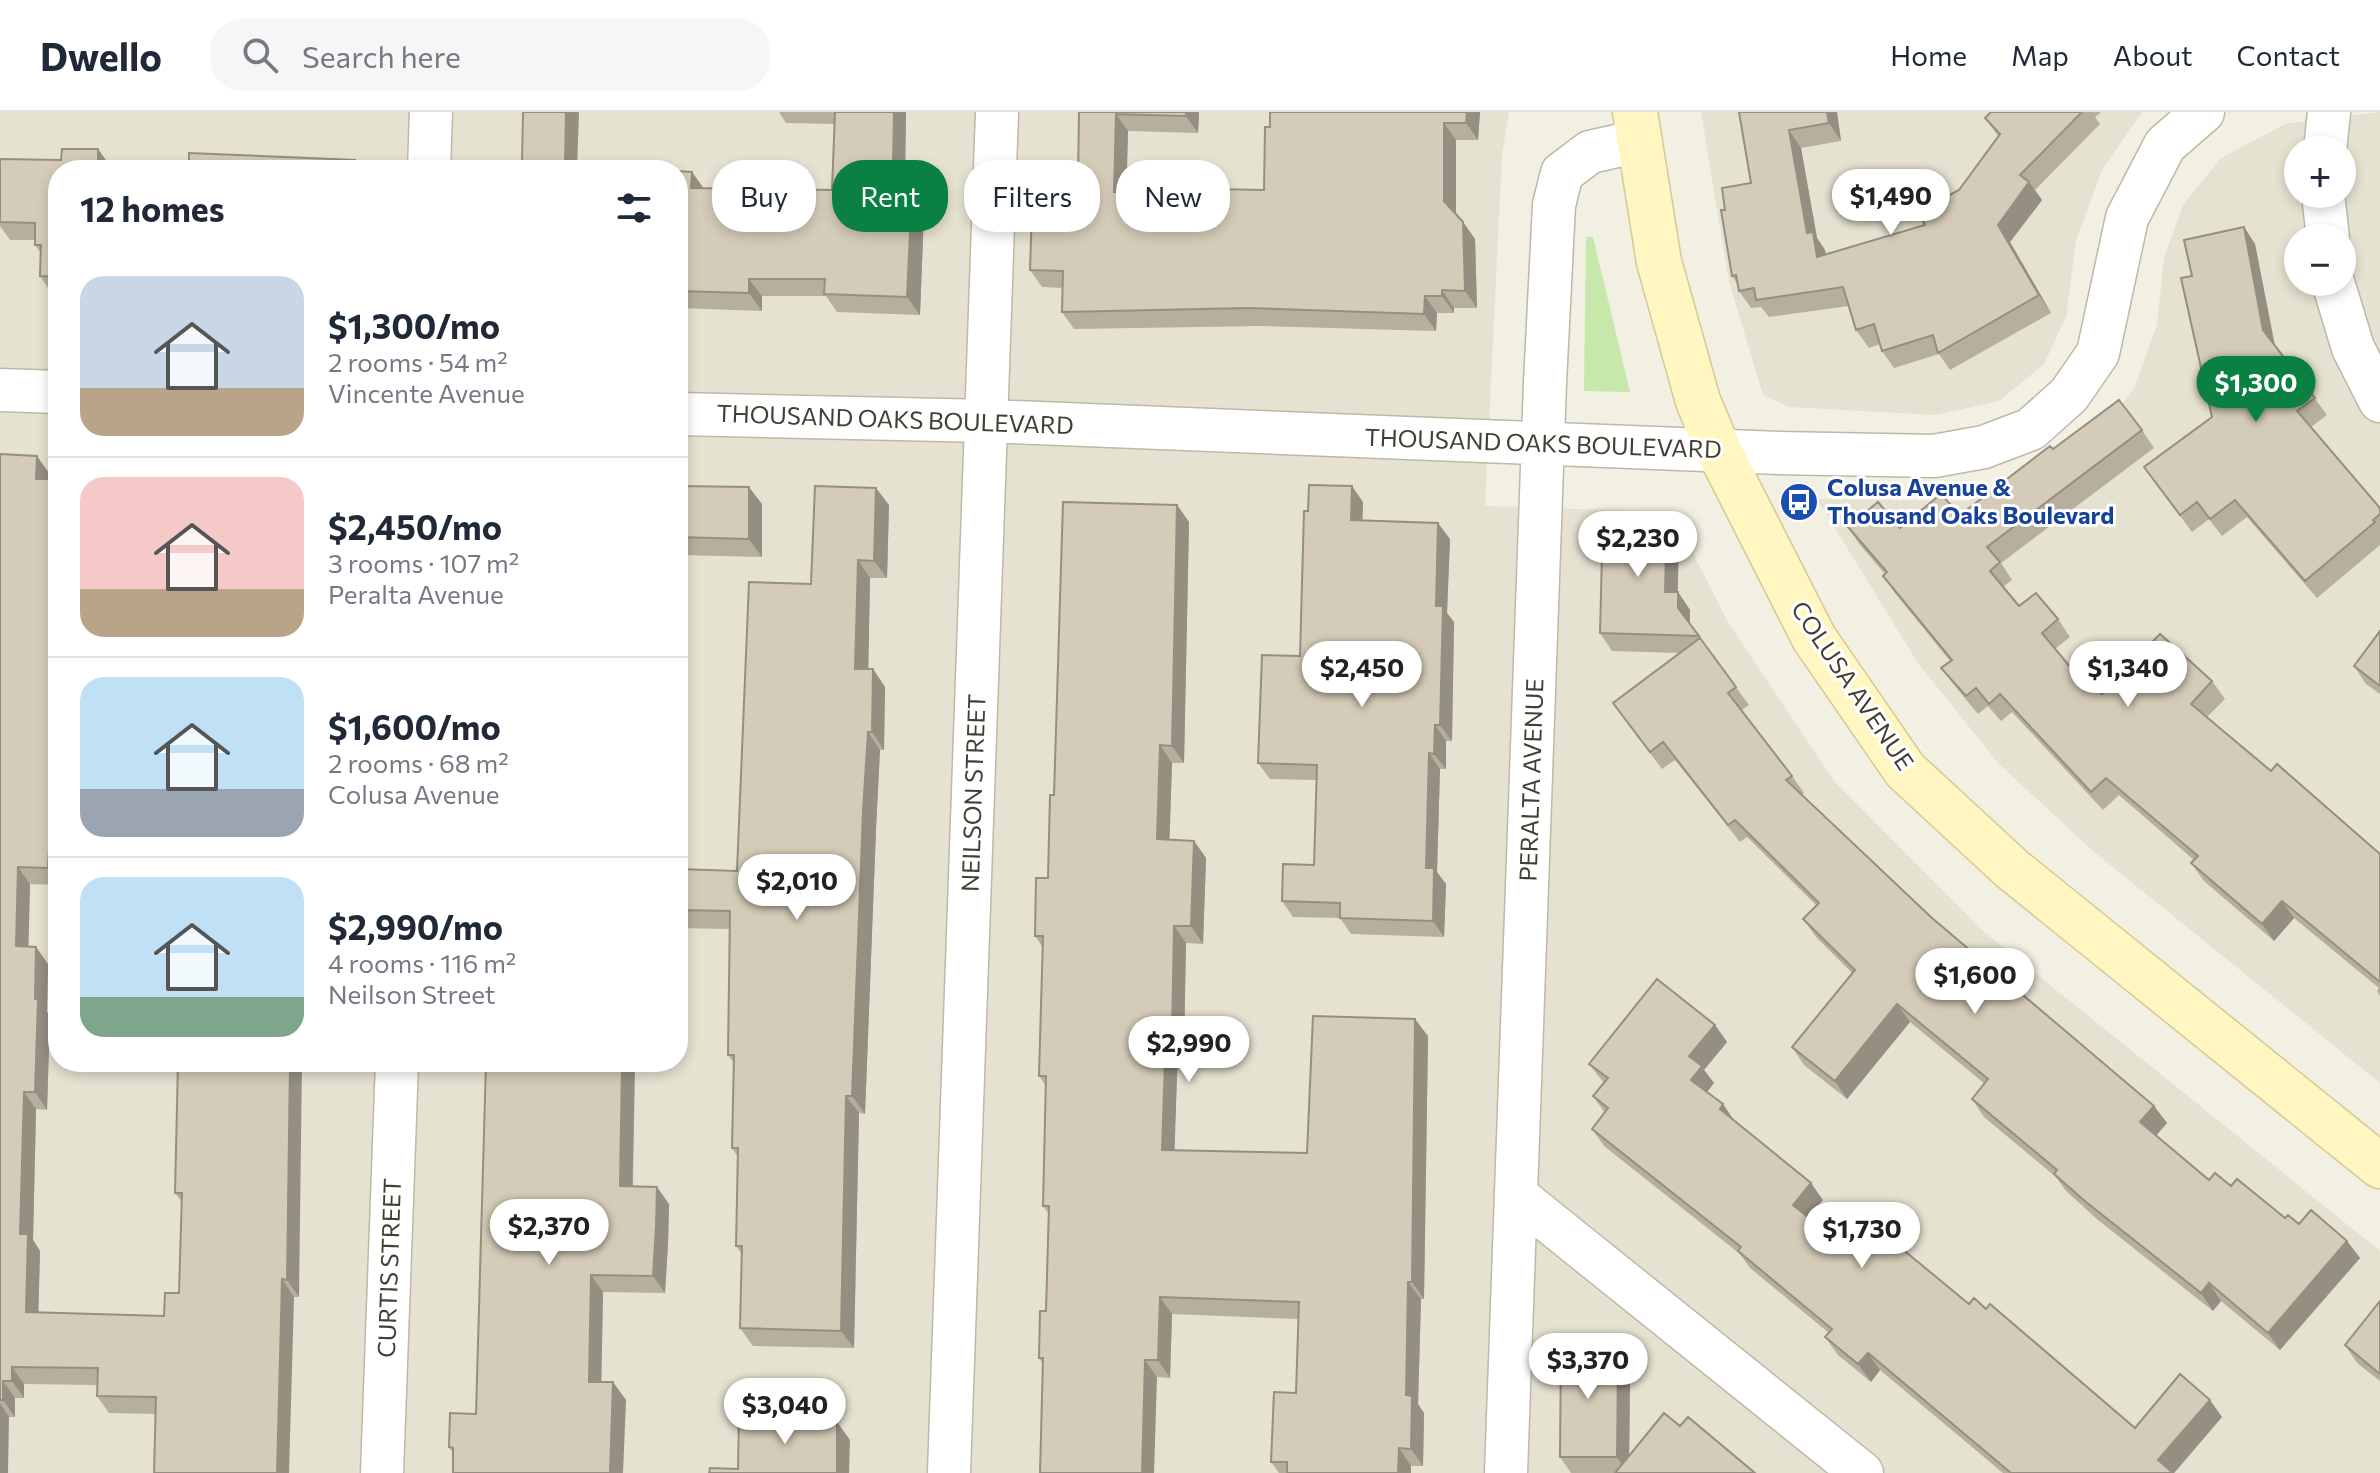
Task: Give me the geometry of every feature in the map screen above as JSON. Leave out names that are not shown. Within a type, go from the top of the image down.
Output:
[{"type":"street","points":[[429,160],[431,112]]},
{"type":"street","name":"NEILSON STREET","points":[[949,1473],[997,112]]},
{"type":"street","name":"THOUSAND OAKS BOULEVARD","points":[[688,414],[988,421],[1719,451],[1934,456],[1984,447],[2031,429],[2069,395],[2098,353],[2127,218],[2165,145],[2203,112]]},
{"type":"street","points":[[2326,136],[2329,112]]},
{"type":"street","name":"COLUSA AVENUE","points":[[1637,126],[1659,262],[1698,401],[1719,451],[1814,638],[1905,770],[2012,869],[2380,1166]]},
{"type":"street","name":"PERALTA AVENUE","points":[[1506,1473],[1554,205],[1562,173],[1590,152],[1637,126]]},
{"type":"street","points":[[2337,296],[2353,348],[2380,401]]},
{"type":"street","points":[[0,390],[48,392]]},
{"type":"street","name":"CURTIS STREET","points":[[382,1473],[397,1072]]},
{"type":"street","points":[[1517,1196],[1862,1473]]},
{"type":"shaded area","points":[[0,112],[1509,112],[1502,155],[1485,506],[1672,512],[1728,622],[1834,781],[1983,931],[2380,1251],[2380,1473],[0,1473]]},
{"type":"shaded area","points":[[1701,112],[2142,112],[2102,170],[2076,241],[2066,317],[2044,364],[1999,401],[1935,415],[1789,407],[1763,395],[1729,281]]},
{"type":"shaded area","points":[[2380,112],[2380,1083],[2093,851],[1999,764],[1918,663],[1817,499],[1967,501],[2044,474],[2096,436],[2134,389],[2157,325],[2164,258],[2183,205],[2221,158],[2285,124]]},
{"type":"green space","points":[[1586,237],[1593,237],[1630,392],[1584,391]]},
{"type":"building","points":[[523,112],[566,112],[565,160],[522,160]]},
{"type":"building","points":[[835,112],[894,112],[893,160],[833,160]]},
{"type":"building","points":[[1079,112],[1186,112],[1186,116],[1116,114],[1116,232],[1230,232],[1230,189],[1264,190],[1265,127],[1270,127],[1270,112],[1467,112],[1466,123],[1444,123],[1444,201],[1463,222],[1465,291],[1442,290],[1442,296],[1425,296],[1424,314],[1249,308],[1062,312],[1063,271],[1030,270],[1031,232],[1100,232],[1100,160],[1078,160]]},
{"type":"building","points":[[1739,112],[1827,112],[1829,123],[1789,130],[1807,233],[1813,232],[1817,257],[1925,225],[1918,212],[1959,190],[2000,134],[1985,118],[1991,112],[2082,112],[2020,175],[2029,182],[1998,225],[2039,295],[1938,353],[1933,335],[1882,351],[1874,324],[1856,330],[1843,287],[1756,300],[1754,288],[1739,291],[1736,275],[1732,276],[1721,210],[1725,210],[1722,188],[1751,183]]},
{"type":"building","points":[[62,149],[98,149],[98,160],[61,160]]},
{"type":"building","points":[[189,153],[355,160],[189,160]]},
{"type":"building","points":[[0,159],[61,160],[48,160],[48,276],[40,276],[41,245],[35,245],[35,223],[0,222]]},
{"type":"building","points":[[688,172],[692,172],[691,188],[712,188],[712,232],[816,232],[816,190],[832,190],[832,232],[910,232],[907,297],[824,294],[825,279],[749,279],[749,293],[688,291]]},
{"type":"building","points":[[2244,227],[2263,330],[2315,398],[2297,411],[2380,508],[2380,514],[2373,520],[2375,522],[2305,581],[2235,500],[2210,519],[2197,502],[2180,515],[2144,467],[2212,417],[2181,278],[2192,276],[2184,240]]},
{"type":"building","points":[[2119,400],[2142,430],[1987,547],[2000,562],[1990,571],[2019,606],[2036,593],[2058,619],[2042,633],[2071,668],[2074,665],[2102,694],[2160,634],[2212,681],[2191,704],[2271,771],[2277,764],[2380,854],[2380,982],[2282,901],[2262,924],[2191,863],[2198,856],[2106,778],[2091,792],[2000,694],[1989,704],[1976,688],[1966,696],[1941,668],[1952,660],[1883,576],[1887,572],[1848,527],[1878,502],[1900,528],[1941,494],[1960,515],[2050,446],[2053,449]]},
{"type":"building","points":[[0,454],[37,456],[36,479],[48,479],[48,868],[18,867],[16,946],[36,947],[35,999],[38,999],[35,1092],[24,1092],[20,1234],[28,1234],[26,1312],[164,1316],[165,1293],[179,1293],[182,1193],[175,1193],[178,1072],[290,1072],[287,1280],[282,1279],[277,1473],[154,1473],[156,1397],[97,1396],[98,1368],[12,1367],[12,1381],[3,1381],[3,1400],[0,1400]]},
{"type":"building","points":[[1309,485],[1352,486],[1351,520],[1438,523],[1436,606],[1443,606],[1440,725],[1435,725],[1434,754],[1429,753],[1426,868],[1434,868],[1433,921],[1340,918],[1340,903],[1282,901],[1283,864],[1314,865],[1317,765],[1258,763],[1262,655],[1300,656],[1304,511],[1308,511]]},
{"type":"building","points":[[688,486],[749,487],[749,539],[688,537]]},
{"type":"building","points":[[815,486],[876,488],[874,561],[858,560],[855,669],[873,669],[872,732],[868,732],[863,811],[852,1096],[846,1096],[841,1331],[740,1328],[742,1246],[736,1246],[738,1148],[732,1148],[734,1055],[728,1055],[730,911],[688,910],[688,869],[737,871],[749,582],[811,584]]},
{"type":"building","points":[[1063,502],[1177,505],[1172,746],[1160,745],[1157,839],[1194,841],[1191,926],[1174,926],[1172,1031],[1166,1031],[1162,1150],[1307,1153],[1313,1016],[1415,1019],[1412,1282],[1408,1282],[1406,1395],[1412,1396],[1411,1449],[1399,1448],[1398,1473],[1287,1473],[1287,1462],[1271,1462],[1274,1392],[1296,1393],[1299,1302],[1160,1297],[1158,1360],[1145,1360],[1142,1473],[1040,1473],[1043,1358],[1039,1358],[1040,1311],[1046,1311],[1049,1206],[1043,1206],[1046,1076],[1039,1076],[1043,936],[1035,936],[1036,878],[1048,878],[1050,795],[1054,795]]},
{"type":"building","points":[[1603,514],[1667,516],[1665,592],[1678,592],[1678,608],[1699,636],[1600,633]]},
{"type":"building","points":[[2380,631],[2380,686],[2354,666]]},
{"type":"building","points":[[1700,638],[1736,687],[1728,693],[1792,776],[1786,780],[1932,918],[2154,1106],[2140,1122],[2209,1180],[2215,1173],[2231,1186],[2237,1179],[2285,1218],[2288,1215],[2299,1224],[2311,1210],[2347,1241],[2268,1333],[2209,1283],[2201,1293],[2054,1174],[2057,1170],[1972,1099],[1988,1079],[1897,1004],[1835,1081],[1792,1047],[1855,970],[1803,919],[1819,903],[1735,820],[1728,825],[1663,742],[1650,752],[1613,703]]},
{"type":"building","points":[[1657,979],[1715,1025],[1689,1056],[1702,1066],[1691,1080],[1723,1104],[1720,1109],[1811,1183],[1793,1205],[1851,1252],[1873,1225],[1969,1304],[1974,1298],[1986,1309],[1990,1304],[2135,1428],[2180,1374],[2210,1400],[2158,1460],[2173,1473],[2011,1473],[1868,1353],[1858,1364],[1825,1337],[1832,1329],[1738,1251],[1741,1247],[1592,1129],[1608,1108],[1593,1096],[1608,1078],[1589,1064]]},
{"type":"building","points":[[486,1072],[622,1072],[620,1186],[657,1187],[656,1226],[653,1276],[591,1275],[589,1382],[613,1382],[610,1473],[453,1473],[453,1448],[449,1447],[450,1413],[476,1414]]},
{"type":"building","points":[[2380,1301],[2380,1374],[2345,1345]]},
{"type":"building","points":[[1561,1341],[1609,1342],[1609,1365],[1618,1365],[1617,1457],[1560,1457]]},
{"type":"building","points":[[1664,1413],[1680,1426],[1688,1417],[1755,1473],[1615,1473]]},
{"type":"building","points":[[739,1414],[780,1415],[780,1421],[837,1422],[837,1473],[709,1473],[710,1468],[738,1469]]},
{"type":"place","name":"Colusa Avenue & Thousand Oaks Boulevard","points":[[1799,502]]}]
